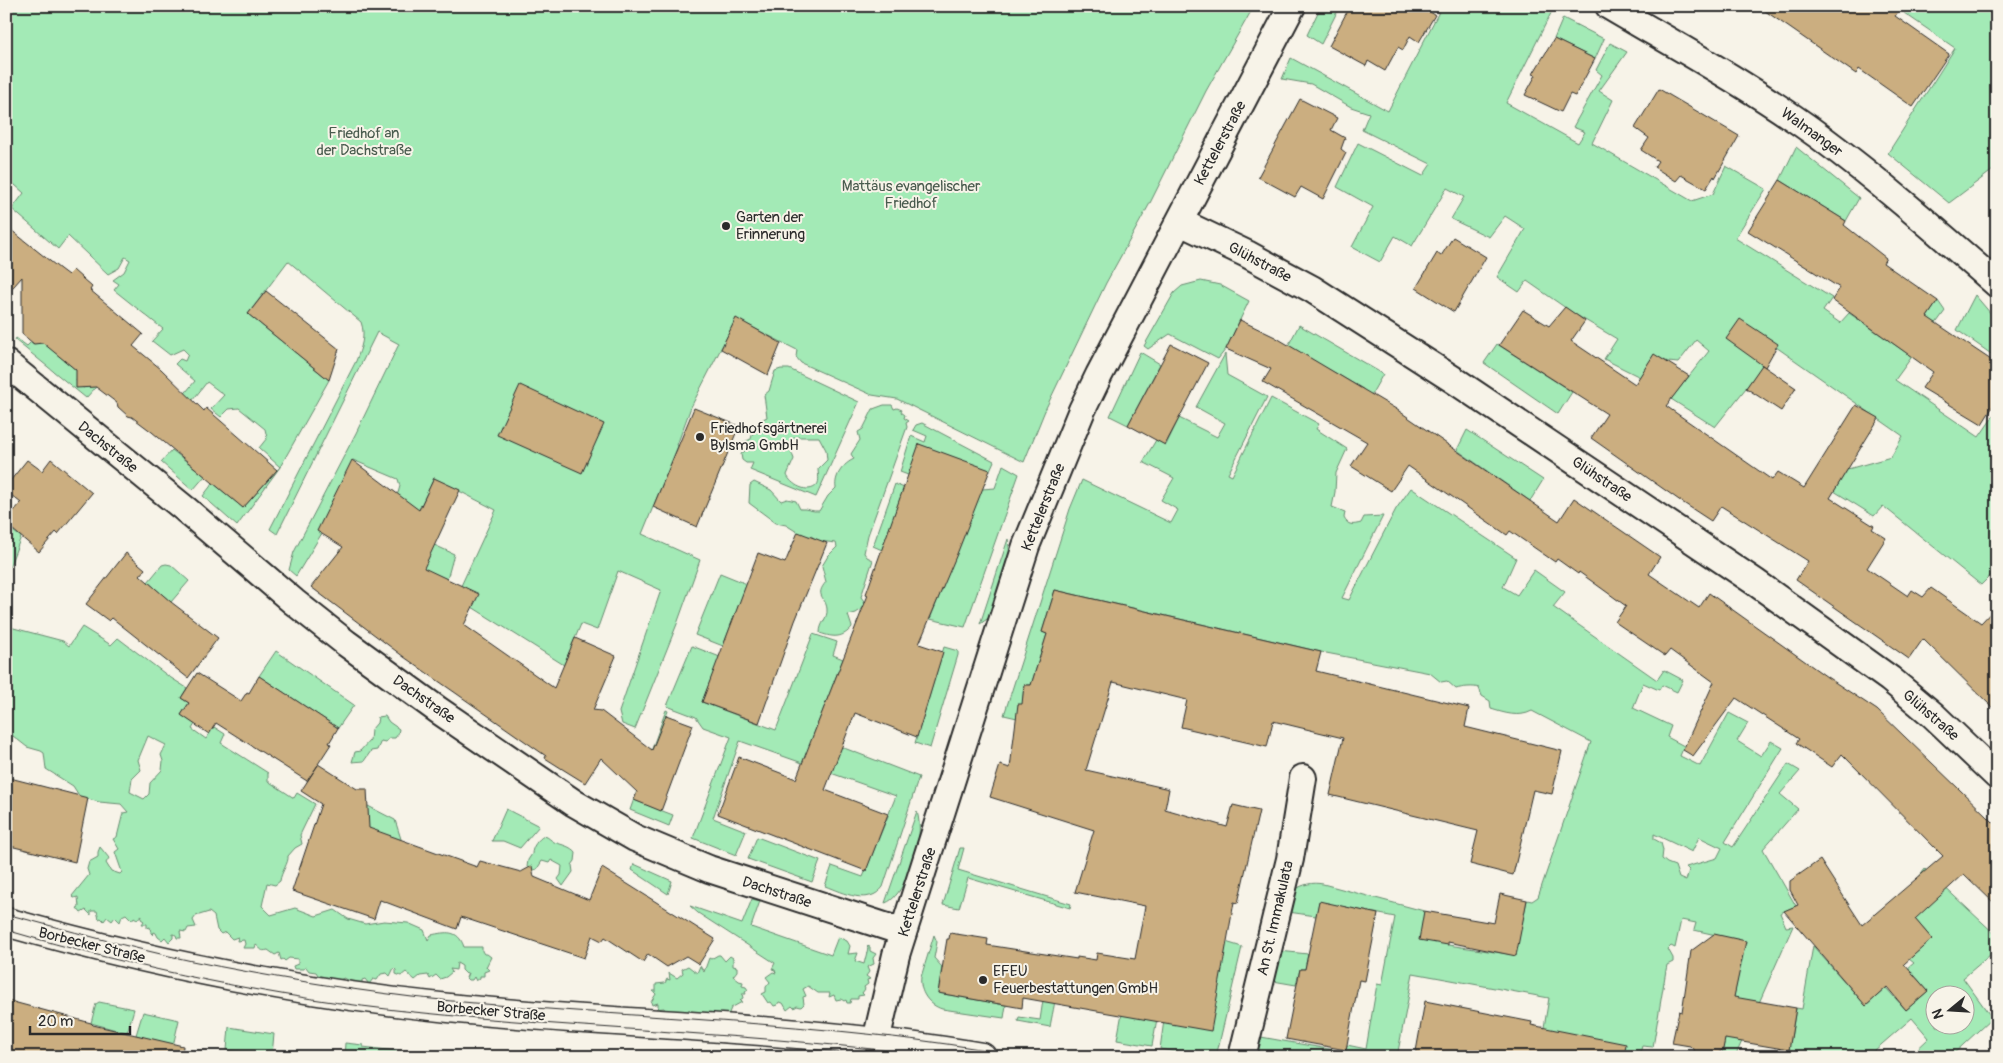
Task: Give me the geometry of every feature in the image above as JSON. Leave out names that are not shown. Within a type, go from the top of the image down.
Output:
[{"type":"street","name":"Kettelerstraße","points":[[876,1041],[903,932],[1026,546],[1082,410],[1127,320],[1292,6]]},
{"type":"street","name":"Walmanger","points":[[1609,6],[1728,76],[1819,136],[1875,179],[1997,284]]},
{"type":"street","name":"Glühstraße","points":[[1180,222],[1247,254],[1328,300],[1454,380],[1755,582],[1890,679],[1933,715],[1997,776]]},
{"type":"street","name":"Dachstraße","points":[[6,363],[346,643],[438,710],[574,803],[634,838],[672,855],[733,878],[903,932]]},
{"type":"street","name":"An St. Immakulata","points":[[1242,1057],[1290,859],[1303,778]]},
{"type":"street","name":"Borbecker Straße","points":[[6,922],[163,963],[335,994],[491,1012],[752,1030],[876,1041],[982,1057]]},
{"type":"green space","points":[[6,6],[1254,6],[1206,91],[1149,205],[1106,283],[1046,408],[1024,462],[897,399],[872,395],[801,363],[796,357],[797,350],[736,319],[691,407],[678,446],[642,534],[700,560],[677,624],[635,729],[622,724],[619,712],[661,590],[618,571],[597,630],[581,624],[564,665],[472,607],[460,588],[496,510],[434,478],[408,533],[454,554],[439,609],[392,496],[398,493],[400,486],[398,479],[353,460],[322,533],[296,576],[289,570],[294,552],[356,433],[399,344],[377,332],[277,534],[270,529],[356,361],[363,337],[361,322],[288,261],[248,314],[329,380],[280,467],[259,448],[267,438],[265,429],[239,408],[229,409],[221,417],[211,409],[224,395],[207,382],[192,401],[173,408],[195,381],[175,364],[180,359],[185,361],[188,354],[183,349],[170,355],[152,341],[163,329],[114,290],[119,284],[113,280],[124,272],[130,260],[125,257],[119,268],[108,274],[68,236],[58,249],[12,209],[24,193],[6,177]]},
{"type":"green space","points":[[1321,6],[1340,6],[1321,44],[1307,35]]},
{"type":"green space","points":[[1442,6],[1544,6],[1552,11],[1506,103],[1578,143],[1585,132],[1573,127],[1602,75],[1596,70],[1610,43],[1627,52],[1599,91],[1613,100],[1592,143],[1692,201],[1713,194],[1726,166],[1766,189],[1735,238],[1832,298],[1823,311],[1840,323],[1849,313],[1904,351],[1938,301],[1945,311],[1895,380],[1979,437],[1997,411],[1997,569],[1981,585],[1883,506],[1874,516],[1834,491],[1848,469],[1891,457],[1903,436],[1776,347],[1715,427],[1671,399],[1709,351],[1696,340],[1678,363],[1668,362],[1654,355],[1640,377],[1604,359],[1617,339],[1573,313],[1527,281],[1519,292],[1497,277],[1525,229],[1505,216],[1489,237],[1451,219],[1464,197],[1447,188],[1412,246],[1395,236],[1380,262],[1352,247],[1373,207],[1337,187],[1358,143],[1423,176],[1431,164],[1362,130],[1369,113],[1351,107],[1311,84],[1282,79],[1291,58],[1388,111]]},
{"type":"green space","points":[[1909,6],[1997,6],[1997,167],[1949,203],[1888,153],[1955,48],[1904,13]]},
{"type":"green space","points":[[1563,18],[1604,39],[1595,59],[1554,39]]},
{"type":"green space","points":[[1796,147],[1859,198],[1846,221],[1780,180]]},
{"type":"green space","points":[[1201,281],[1220,285],[1249,301],[1226,349],[1218,359],[1170,334],[1148,349],[1144,346],[1174,293],[1182,286]]},
{"type":"green space","points":[[1975,295],[1997,321],[1997,358],[1957,330]]},
{"type":"green space","points":[[1299,325],[1383,374],[1370,397],[1363,389],[1288,346]]},
{"type":"green space","points":[[16,338],[27,346],[31,342],[33,344],[42,341],[78,372],[76,381],[83,388],[92,385],[96,387],[86,398],[15,340]]},
{"type":"green space","points":[[1497,344],[1572,392],[1558,414],[1484,363]]},
{"type":"green space","points":[[1140,352],[1160,364],[1128,425],[1110,416]]},
{"type":"green space","points":[[1225,354],[1227,375],[1267,397],[1228,474],[1232,476],[1271,398],[1319,424],[1316,429],[1347,449],[1336,473],[1332,507],[1345,512],[1344,518],[1351,524],[1361,523],[1364,517],[1383,516],[1342,598],[1349,600],[1396,509],[1411,488],[1516,558],[1503,587],[1517,595],[1534,570],[1565,592],[1553,607],[1657,680],[1664,670],[1683,680],[1677,692],[1662,685],[1659,690],[1643,683],[1633,708],[1671,726],[1667,737],[1684,746],[1680,756],[1700,766],[1729,713],[1748,723],[1737,741],[1761,756],[1771,741],[1783,748],[1725,842],[1733,847],[1788,764],[1800,771],[1780,794],[1798,809],[1763,849],[1796,906],[1780,913],[1786,927],[1793,926],[1735,1057],[1722,1053],[1742,957],[1738,940],[1694,930],[1696,923],[1681,920],[1675,948],[1671,946],[1668,949],[1673,962],[1667,965],[1653,1047],[1642,1046],[1639,1057],[1539,1057],[1549,998],[1413,973],[1397,1057],[1260,1057],[1258,1050],[1261,1037],[1345,1052],[1347,1045],[1366,1049],[1377,984],[1382,985],[1395,917],[1319,902],[1316,916],[1288,912],[1294,890],[1301,886],[1312,883],[1323,884],[1424,911],[1448,945],[1515,955],[1527,900],[1532,901],[1538,897],[1591,742],[1532,711],[1517,714],[1491,709],[1490,701],[1482,696],[1479,688],[1456,689],[1447,681],[1441,682],[1430,673],[1321,652],[1055,590],[1042,632],[1047,634],[1031,685],[1024,685],[1023,698],[1026,700],[1017,718],[1004,715],[1070,509],[1082,480],[1171,523],[1178,510],[1161,500],[1174,478],[1143,462],[1156,440],[1166,445],[1179,418],[1217,437],[1225,423],[1196,407]],"holes":[[[1654,834],[1692,852],[1699,837],[1722,848],[1717,858],[1686,867],[1689,870],[1686,881],[1679,878],[1675,866],[1662,859],[1663,850],[1661,843],[1654,839]]]},
{"type":"green space","points":[[789,369],[859,402],[816,497],[750,470],[753,463],[746,463],[742,460],[741,454],[745,451],[744,442],[751,439],[756,425],[767,417],[764,395],[769,391],[775,371]],"holes":[[[798,437],[819,437],[826,450],[827,460],[818,469],[819,479],[817,485],[813,488],[804,489],[795,485],[787,475],[794,459],[789,446],[792,439]]]},
{"type":"green space","points":[[884,405],[892,405],[894,409],[902,410],[901,412],[905,415],[904,418],[909,421],[906,423],[907,427],[868,535],[864,553],[873,560],[861,597],[865,607],[856,613],[848,615],[852,627],[845,633],[838,636],[825,635],[820,633],[827,612],[821,594],[821,590],[826,582],[822,566],[837,547],[836,543],[819,541],[811,536],[805,537],[786,525],[776,523],[749,503],[750,485],[754,482],[771,490],[781,501],[787,499],[796,501],[800,509],[819,511],[828,496],[836,488],[836,479],[840,471],[854,459],[851,454],[860,440],[858,432],[863,429],[873,409]]},
{"type":"green space","points":[[922,423],[994,461],[990,470],[908,475],[900,472],[911,436],[925,442],[927,436],[913,430],[916,425]]},
{"type":"green space","points":[[1467,430],[1543,480],[1530,501],[1457,450]]},
{"type":"green space","points":[[172,450],[205,476],[193,490],[161,462]]},
{"type":"green space","points":[[1003,465],[1019,474],[965,627],[930,619],[982,489],[995,488]]},
{"type":"green space","points":[[280,467],[237,526],[203,496],[213,483],[243,508]]},
{"type":"green space","points":[[895,484],[904,488],[882,550],[873,546]]},
{"type":"green space","points":[[6,526],[21,537],[6,575]]},
{"type":"green space","points":[[1008,539],[1010,555],[990,617],[980,624]]},
{"type":"green space","points":[[162,565],[171,565],[189,581],[171,602],[148,582]]},
{"type":"green space","points":[[720,573],[747,584],[723,646],[695,635]]},
{"type":"green space","points":[[6,626],[63,641],[69,646],[82,627],[111,645],[118,638],[187,688],[181,698],[189,703],[181,715],[195,724],[192,729],[206,739],[214,727],[225,734],[221,743],[268,773],[268,781],[294,798],[297,793],[315,804],[300,835],[302,844],[295,848],[288,856],[280,881],[275,885],[267,883],[262,906],[271,915],[295,908],[316,916],[335,910],[348,919],[365,924],[384,921],[408,923],[424,930],[428,940],[431,935],[451,933],[458,937],[464,947],[482,947],[484,954],[491,957],[486,967],[489,970],[484,972],[484,976],[480,976],[476,981],[474,977],[472,980],[468,980],[466,978],[468,973],[466,974],[462,970],[462,966],[457,963],[456,970],[450,969],[452,972],[440,979],[436,975],[430,979],[428,975],[420,976],[415,980],[406,972],[401,976],[396,974],[394,968],[390,976],[387,973],[381,974],[377,980],[373,979],[369,984],[365,979],[362,980],[362,985],[344,978],[337,983],[326,977],[322,981],[316,972],[309,971],[306,967],[294,969],[293,966],[298,964],[298,959],[289,958],[285,961],[281,960],[279,953],[275,955],[268,950],[262,950],[256,945],[255,948],[243,948],[244,940],[237,941],[238,937],[232,939],[225,932],[221,934],[217,930],[214,916],[209,912],[196,916],[193,920],[196,927],[188,928],[186,932],[180,931],[181,938],[177,938],[173,934],[173,938],[169,942],[165,937],[162,940],[154,932],[153,935],[150,927],[147,928],[147,924],[142,924],[144,921],[141,919],[142,915],[137,919],[134,917],[132,920],[126,914],[122,916],[120,922],[115,917],[112,921],[107,917],[104,921],[101,918],[99,919],[97,911],[91,911],[91,915],[86,910],[81,913],[77,908],[79,907],[78,897],[74,898],[72,896],[89,875],[87,869],[89,862],[98,857],[100,847],[109,858],[106,863],[111,871],[120,874],[122,872],[115,852],[119,849],[113,839],[117,837],[123,813],[128,812],[121,804],[99,802],[80,797],[73,786],[46,769],[44,753],[27,747],[13,736],[6,741]],"holes":[[[148,736],[166,745],[161,755],[163,761],[162,770],[150,783],[149,794],[144,799],[130,792],[132,779],[141,770],[138,760]]]},
{"type":"green space","points":[[813,634],[837,642],[833,655],[843,659],[813,736],[919,777],[883,887],[871,896],[856,896],[825,886],[832,866],[863,877],[896,796],[740,741],[713,818],[746,831],[736,855],[693,838],[731,737],[703,727],[696,717],[667,706],[692,646],[720,657],[702,702],[776,730]]},
{"type":"green space","points":[[944,647],[958,651],[958,655],[930,748],[915,743]]},
{"type":"green space","points":[[276,651],[354,705],[338,728],[259,676]]},
{"type":"green space","points":[[666,710],[668,711],[634,800],[673,815],[669,826],[630,810]]},
{"type":"green space","points":[[385,716],[389,722],[399,729],[398,734],[395,738],[390,738],[385,742],[381,741],[377,750],[371,751],[364,761],[352,762],[355,752],[360,751],[370,740],[371,730],[377,723],[378,717]]},
{"type":"green space","points":[[368,806],[395,820],[401,839],[396,855],[345,807]]},
{"type":"green space","points":[[506,809],[539,826],[520,848],[503,841],[492,841]]},
{"type":"green space","points":[[917,811],[919,823],[918,843],[912,863],[904,884],[898,893],[885,903]]},
{"type":"green space","points":[[544,836],[569,847],[576,853],[575,861],[572,865],[573,872],[563,886],[558,879],[561,875],[562,866],[551,860],[549,863],[542,861],[537,869],[531,871],[527,867],[534,846]]},
{"type":"green space","points":[[757,837],[820,861],[812,882],[748,859]]},
{"type":"green space","points":[[960,848],[964,848],[958,870],[1071,904],[1070,908],[968,878],[959,908],[943,905]]},
{"type":"green space","points":[[634,864],[672,881],[668,894],[632,870]]},
{"type":"green space","points":[[1925,869],[1997,936],[1997,949],[1963,978],[1969,986],[1926,986],[1926,989],[1908,968],[1914,963],[1909,959],[1932,939],[1914,918],[1919,877]]},
{"type":"green space","points":[[752,899],[760,901],[751,927],[831,955],[838,937],[847,941],[850,946],[848,954],[858,953],[855,961],[864,964],[867,946],[870,947],[870,951],[876,954],[873,958],[874,964],[867,967],[869,972],[866,976],[870,979],[867,980],[868,984],[864,987],[865,989],[862,993],[864,995],[858,996],[858,999],[851,999],[850,1003],[847,1003],[846,1000],[836,1000],[834,995],[829,997],[830,993],[818,993],[808,986],[803,989],[806,996],[803,997],[804,1004],[801,1007],[797,1006],[794,1008],[792,1006],[787,1010],[783,1003],[779,1002],[774,1006],[771,1002],[768,1003],[762,994],[766,992],[766,987],[770,982],[766,977],[773,972],[776,973],[772,969],[775,963],[690,906],[742,924]]},
{"type":"green space","points":[[934,935],[937,942],[934,958],[942,967],[938,993],[1006,1005],[1004,1018],[942,1009],[929,1001],[923,993],[921,977]]},
{"type":"green space","points":[[1216,939],[1242,947],[1216,1057],[1205,1057],[1160,1049],[1164,1020]]},
{"type":"green space","points":[[1813,946],[1866,1006],[1886,988],[1906,1010],[1926,993],[1926,1034],[1912,1018],[1867,1057],[1833,1057],[1789,1050],[1796,1008],[1802,1009]]},
{"type":"green space","points":[[1279,951],[1308,954],[1305,969],[1300,969],[1296,985],[1273,981]]},
{"type":"green space","points":[[1050,954],[1057,969],[1057,989],[1050,1027],[1018,1021],[1019,1017],[1040,1020]]},
{"type":"green space","points":[[718,955],[725,961],[730,956],[733,958],[733,966],[737,967],[737,971],[733,976],[743,982],[742,986],[748,990],[745,992],[746,994],[742,994],[743,998],[740,1000],[742,1002],[731,1008],[727,1018],[693,1014],[689,1009],[688,1012],[666,1013],[664,1008],[656,1009],[658,1003],[652,1005],[651,1002],[656,994],[653,991],[656,991],[656,984],[665,983],[667,979],[670,980],[669,973],[677,978],[683,973],[682,969],[688,966],[697,973],[700,966],[704,972],[709,958],[711,959]]},
{"type":"green space","points":[[1167,964],[1152,1046],[1117,1040],[1130,970]]},
{"type":"green space","points":[[1976,996],[1992,1018],[1976,1033]]},
{"type":"green space","points":[[99,1002],[134,1009],[127,1033],[91,1023],[96,1004]]},
{"type":"green space","points":[[143,1012],[179,1020],[173,1046],[136,1035]]},
{"type":"green space","points":[[229,1027],[274,1034],[272,1055],[227,1050]]},
{"type":"green space","points":[[1927,1036],[1973,1036],[1950,1057],[1909,1057],[1929,1038]]},
{"type":"green space","points":[[345,1043],[429,1055],[429,1057],[344,1057]]},
{"type":"building","points":[[1350,6],[1420,6],[1435,15],[1419,42],[1410,36],[1403,50],[1398,47],[1385,71],[1368,61],[1366,66],[1329,46]]},
{"type":"building","points":[[1758,6],[1902,6],[1895,16],[1949,54],[1913,107],[1859,69],[1856,74]]},
{"type":"building","points":[[1554,39],[1595,59],[1575,96],[1570,94],[1561,112],[1525,95],[1536,75],[1533,74]]},
{"type":"building","points":[[1659,89],[1739,136],[1715,178],[1714,176],[1706,189],[1681,175],[1676,181],[1654,167],[1658,161],[1641,150],[1649,138],[1635,128]]},
{"type":"building","points":[[1300,99],[1337,118],[1331,130],[1345,138],[1341,149],[1346,153],[1323,199],[1301,187],[1295,197],[1258,177]]},
{"type":"building","points":[[1780,180],[1846,221],[1844,225],[1886,258],[1883,263],[1938,301],[1927,317],[1997,364],[1997,400],[1982,424],[1922,388],[1933,372],[1832,300],[1840,288],[1748,231]]},
{"type":"building","points":[[6,226],[68,275],[73,270],[92,287],[90,290],[143,334],[133,346],[161,369],[204,411],[206,408],[277,470],[243,508],[152,432],[128,416],[118,407],[117,403],[96,387],[76,388],[76,370],[43,343],[34,344],[22,334],[22,277],[6,295]]},
{"type":"building","points":[[1453,237],[1486,257],[1454,312],[1416,288],[1437,253],[1441,256]]},
{"type":"building","points":[[266,291],[339,349],[329,380],[248,314]]},
{"type":"building","points":[[1565,307],[1585,321],[1571,341],[1635,384],[1654,354],[1689,376],[1666,406],[1772,480],[1778,472],[1804,488],[1856,405],[1879,418],[1830,498],[1874,526],[1872,529],[1886,538],[1867,568],[1908,596],[1912,590],[1923,597],[1931,588],[1981,623],[1997,606],[1997,712],[1923,639],[1909,659],[1796,580],[1808,561],[1721,506],[1711,521],[1591,438],[1607,414],[1499,345],[1523,310],[1549,326]]},
{"type":"building","points":[[736,318],[781,343],[768,375],[721,349]]},
{"type":"building","points":[[1740,319],[1778,344],[1765,367],[1726,339]]},
{"type":"building","points":[[1240,320],[1275,337],[1396,409],[1559,521],[1574,498],[1660,557],[1649,574],[1699,608],[1709,593],[1877,710],[1997,826],[1997,906],[1964,874],[1915,919],[1932,939],[1904,964],[1926,989],[1926,993],[1906,1010],[1887,987],[1866,1006],[1784,911],[1798,905],[1790,890],[1790,881],[1820,860],[1862,925],[1943,856],[1842,754],[1832,767],[1796,743],[1799,739],[1736,698],[1693,756],[1683,750],[1714,682],[1670,650],[1665,656],[1615,622],[1626,606],[1579,572],[1578,574],[1557,559],[1555,562],[1510,531],[1507,535],[1408,466],[1391,491],[1351,466],[1367,442],[1263,382],[1271,369],[1226,349]]},
{"type":"building","points":[[1171,344],[1208,363],[1165,445],[1128,425]]},
{"type":"building","points":[[1762,365],[1796,388],[1781,411],[1746,388]]},
{"type":"building","points":[[520,385],[604,424],[582,473],[497,435]]},
{"type":"building","points":[[694,408],[739,426],[697,527],[653,507]]},
{"type":"building","points":[[919,444],[990,470],[919,644],[943,652],[917,737],[855,713],[825,790],[888,814],[866,871],[718,814],[739,757],[796,779],[868,595],[866,594]]},
{"type":"building","points":[[51,459],[92,493],[58,534],[56,532],[39,552],[6,524],[6,520],[21,503],[6,491],[6,486],[27,460],[42,471]]},
{"type":"building","points":[[352,460],[419,510],[434,478],[460,490],[424,568],[479,594],[464,625],[554,688],[575,638],[616,656],[593,710],[601,711],[652,750],[666,715],[693,725],[661,811],[634,800],[637,792],[601,758],[585,783],[545,758],[546,756],[404,657],[311,587],[343,547],[317,531]]},
{"type":"building","points":[[798,532],[827,543],[795,621],[759,723],[702,702],[758,553],[785,563]]},
{"type":"building","points":[[126,553],[145,569],[140,575],[171,602],[218,638],[188,678],[112,618],[109,621],[86,604]]},
{"type":"building","points":[[1055,590],[1321,652],[1316,671],[1469,708],[1465,727],[1562,751],[1552,794],[1533,790],[1513,875],[1470,864],[1478,831],[1330,795],[1343,738],[1273,721],[1267,747],[1181,727],[1187,700],[1113,682],[1086,770],[1169,789],[1165,809],[1227,827],[1233,805],[1259,811],[1238,903],[1234,902],[1211,1031],[1023,998],[1022,1008],[938,993],[947,939],[949,939],[950,933],[988,939],[987,945],[1077,959],[1077,957],[1096,960],[1097,953],[1135,959],[1145,906],[1075,892],[1094,830],[990,797],[1000,765],[1010,768],[1018,704],[1022,704],[1024,685],[1031,685],[1047,634],[1042,632]]},
{"type":"building","points":[[197,673],[241,701],[247,692],[249,693],[259,676],[338,728],[329,743],[331,744],[318,764],[357,789],[367,789],[369,828],[477,867],[480,861],[521,872],[532,866],[534,877],[589,900],[602,868],[715,939],[699,964],[686,956],[667,967],[648,954],[643,962],[605,937],[602,941],[592,936],[584,958],[461,917],[457,929],[380,900],[374,919],[292,891],[321,804],[301,791],[318,765],[307,781],[216,723],[209,734],[181,715],[189,703],[181,698]]},
{"type":"building","points":[[6,777],[88,798],[75,862],[6,845]]},
{"type":"building","points":[[1500,894],[1527,900],[1516,956],[1448,942],[1448,945],[1419,940],[1424,911],[1494,923]]},
{"type":"building","points":[[1319,901],[1378,914],[1365,981],[1359,980],[1346,1050],[1286,1039],[1300,969],[1305,969]]},
{"type":"building","points":[[1714,934],[1746,941],[1734,997],[1796,1008],[1789,1050],[1725,1039],[1723,1049],[1714,1057],[1700,1057],[1690,1046],[1672,1043],[1679,1011],[1682,1012],[1691,951]]},
{"type":"building","points":[[6,1000],[93,1025],[183,1046],[182,1057],[6,1057]]},
{"type":"building","points":[[1425,1001],[1532,1022],[1531,1025],[1626,1044],[1624,1057],[1415,1057]]},
{"type":"tram line","points":[[6,914],[122,945],[192,961],[274,977],[357,990],[489,1004],[797,1027],[950,1044],[1026,1057]]},
{"type":"tram line","points":[[6,930],[106,957],[208,980],[311,999],[362,1006],[479,1018],[806,1042],[936,1057]]},
{"type":"place","name":"Garten der Erinnerung","points":[[726,226]]},
{"type":"place","name":"Friedhofsgärtnerei Bylsma GmbH","points":[[700,437]]},
{"type":"place","name":"EFEU Feuerbestattungen GmbH","points":[[983,980]]},
{"type":"park label","name":"Friedhof an der Dachstraße","points":[[364,142]]},
{"type":"park label","name":"Mattäus evangelischer Friedhof","points":[[911,194]]}]
